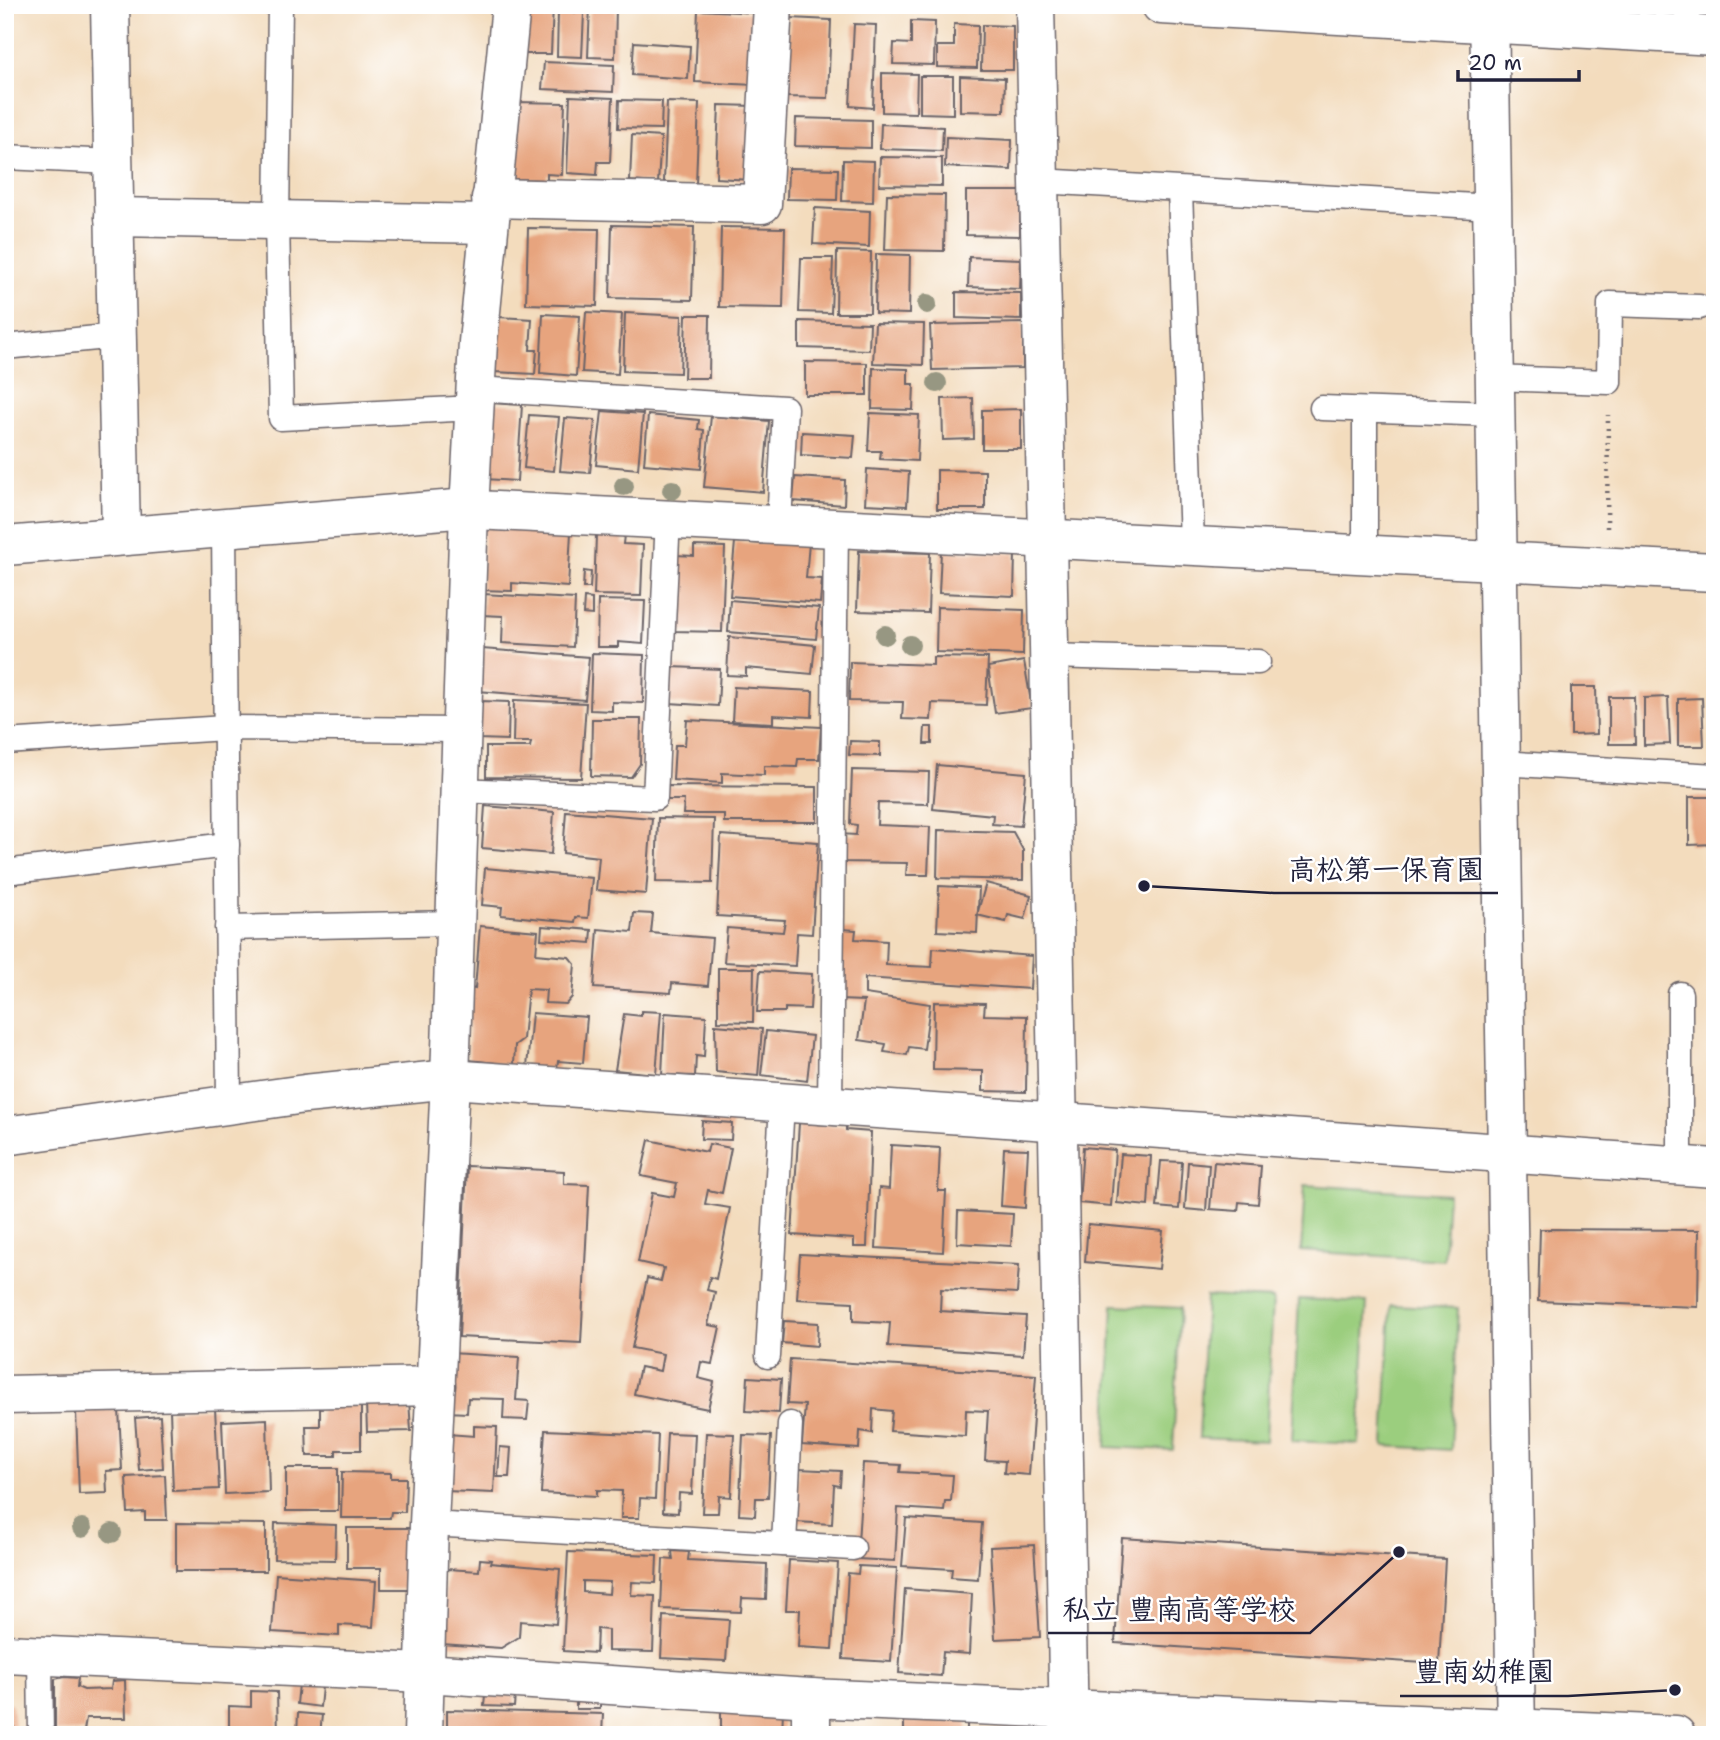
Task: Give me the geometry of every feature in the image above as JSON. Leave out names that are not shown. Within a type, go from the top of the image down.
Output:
[{"type":"street","points":[[110,5],[121,536]]},
{"type":"street","points":[[423,1735],[429,1524],[450,1079],[468,510],[490,211],[511,5]]},
{"type":"street","points":[[114,217],[277,220],[762,204],[774,5]]},
{"type":"street","points":[[1035,5],[1060,1123],[1069,1721]]},
{"type":"street","points":[[1161,5],[1489,15],[1696,25]]},
{"type":"street","points":[[1489,15],[1516,1730]]},
{"type":"street","points":[[5,546],[468,510],[668,517],[1715,572]]},
{"type":"street","points":[[5,1136],[229,1104],[450,1079],[1698,1167]]},
{"type":"street","points":[[5,1395],[436,1386]]},
{"type":"street","points":[[23,1655],[424,1673],[811,1716],[1676,1735]]},
{"type":"lane","points":[[280,5],[277,220],[281,418],[475,398],[785,408],[779,524]]},
{"type":"lane","points":[[5,157],[113,162]]},
{"type":"lane","points":[[1040,181],[1492,208]]},
{"type":"lane","points":[[1180,190],[1192,544]]},
{"type":"lane","points":[[1322,408],[1364,410],[1609,382],[1610,304],[1699,307]]},
{"type":"lane","points":[[5,347],[117,336]]},
{"type":"lane","points":[[1364,410],[1365,554]]},
{"type":"lane","points":[[459,790],[655,798],[668,517]]},
{"type":"lane","points":[[830,1106],[836,527]]},
{"type":"lane","points":[[223,528],[229,1104]]},
{"type":"lane","points":[[1049,656],[1258,662]]},
{"type":"lane","points":[[5,742],[225,728],[461,730]]},
{"type":"lane","points":[[1500,762],[1715,776]]},
{"type":"lane","points":[[5,872],[227,845]]},
{"type":"lane","points":[[227,928],[455,923]]},
{"type":"lane","points":[[1681,994],[1698,1167]]},
{"type":"lane","points":[[768,1356],[782,1103]]},
{"type":"lane","points":[[784,1544],[790,1424]]},
{"type":"lane","points":[[429,1524],[853,1548]]},
{"type":"lane","points":[[23,1655],[41,1735]]},
{"type":"path","points":[[1606,566],[1609,382]]},
{"type":"green space","points":[[1305,1185],[1448,1194],[1444,1260],[1301,1251]]},
{"type":"green space","points":[[1206,1296],[1273,1299],[1266,1441],[1199,1438]]},
{"type":"green space","points":[[1299,1299],[1367,1302],[1359,1444],[1292,1441]]},
{"type":"green space","points":[[1113,1305],[1180,1308],[1173,1450],[1106,1447]]},
{"type":"green space","points":[[1391,1305],[1458,1308],[1451,1450],[1384,1446]]},
{"type":"building","points":[[527,5],[553,5],[551,54],[526,54]]},
{"type":"building","points":[[590,5],[616,5],[615,58],[588,57]]},
{"type":"building","points":[[698,10],[757,13],[754,85],[695,82]]},
{"type":"building","points":[[558,11],[584,13],[582,57],[557,56]]},
{"type":"building","points":[[790,18],[831,20],[828,98],[787,97]]},
{"type":"building","points":[[911,21],[935,22],[934,65],[893,64],[894,43],[911,44]]},
{"type":"building","points":[[854,24],[876,25],[873,108],[850,106]]},
{"type":"building","points":[[954,24],[978,25],[977,68],[937,67],[937,46],[954,46]]},
{"type":"building","points":[[982,25],[1013,26],[1013,70],[981,70]]},
{"type":"building","points":[[634,42],[690,46],[688,79],[632,75]]},
{"type":"building","points":[[544,62],[614,65],[613,92],[542,89]]},
{"type":"building","points":[[882,73],[917,74],[916,113],[882,112]]},
{"type":"building","points":[[920,76],[953,76],[953,114],[920,113]]},
{"type":"building","points":[[960,76],[1005,78],[1004,112],[960,111]]},
{"type":"building","points":[[570,96],[613,98],[610,162],[598,162],[597,175],[567,173]]},
{"type":"building","points":[[619,100],[662,101],[661,129],[618,128]]},
{"type":"building","points":[[516,102],[565,103],[562,175],[547,174],[547,180],[513,179]]},
{"type":"building","points":[[667,102],[699,103],[696,184],[664,182]]},
{"type":"building","points":[[719,105],[754,106],[751,180],[716,178]]},
{"type":"building","points":[[796,118],[871,120],[871,148],[795,146]]},
{"type":"building","points":[[881,124],[943,127],[942,151],[880,149]]},
{"type":"building","points":[[632,135],[661,137],[658,183],[630,181]]},
{"type":"building","points":[[946,137],[1012,140],[1011,170],[945,167]]},
{"type":"building","points":[[880,157],[942,158],[942,186],[879,185]]},
{"type":"building","points":[[843,160],[874,161],[873,202],[842,201]]},
{"type":"building","points":[[788,168],[838,169],[837,200],[787,199]]},
{"type":"building","points":[[966,191],[1020,191],[1020,236],[966,235]]},
{"type":"building","points":[[887,194],[945,195],[944,251],[885,250]]},
{"type":"building","points":[[815,208],[870,211],[869,247],[813,244]]},
{"type":"building","points":[[612,225],[694,227],[692,300],[610,298]]},
{"type":"building","points":[[721,227],[785,228],[783,308],[719,307]]},
{"type":"building","points":[[528,228],[599,229],[597,306],[526,304]]},
{"type":"building","points":[[837,251],[871,252],[870,313],[836,313]]},
{"type":"building","points":[[876,254],[910,255],[909,314],[875,313]]},
{"type":"building","points":[[969,257],[1021,259],[1020,289],[968,287]]},
{"type":"building","points":[[801,258],[833,258],[831,313],[799,312]]},
{"type":"building","points":[[956,292],[1021,293],[1021,320],[956,318]]},
{"type":"building","points":[[586,312],[622,314],[618,374],[582,372]]},
{"type":"building","points":[[625,313],[682,316],[680,373],[623,371]]},
{"type":"building","points":[[543,314],[580,316],[576,376],[540,373]]},
{"type":"building","points":[[686,315],[710,315],[709,378],[684,378]]},
{"type":"building","points":[[498,317],[532,319],[530,350],[537,350],[535,374],[495,372]]},
{"type":"building","points":[[799,321],[870,323],[869,350],[799,348]]},
{"type":"building","points":[[875,323],[924,324],[923,365],[873,363]]},
{"type":"building","points":[[1023,323],[1023,368],[932,370],[930,325]]},
{"type":"building","points":[[805,362],[867,363],[867,395],[805,395]]},
{"type":"building","points":[[873,368],[908,369],[908,384],[914,384],[913,410],[872,409]]},
{"type":"building","points":[[973,398],[974,439],[943,440],[942,399]]},
{"type":"building","points":[[490,403],[522,405],[517,481],[485,479]]},
{"type":"building","points":[[1021,409],[1021,449],[982,449],[982,410]]},
{"type":"building","points":[[602,411],[643,414],[638,469],[596,465]]},
{"type":"building","points":[[870,413],[919,415],[917,461],[880,459],[881,451],[868,451]]},
{"type":"building","points":[[529,415],[559,417],[554,471],[524,468]]},
{"type":"building","points":[[648,415],[699,420],[698,429],[704,430],[701,469],[644,464]]},
{"type":"building","points":[[711,416],[769,421],[763,492],[704,487]]},
{"type":"building","points":[[565,418],[595,420],[590,473],[560,471]]},
{"type":"building","points":[[802,432],[855,435],[853,458],[801,455]]},
{"type":"building","points":[[867,469],[909,472],[907,506],[865,504]]},
{"type":"building","points":[[937,470],[985,471],[985,509],[937,509]]},
{"type":"building","points":[[795,477],[845,480],[844,505],[793,501]]},
{"type":"building","points":[[484,527],[571,532],[568,587],[512,583],[512,591],[481,590]]},
{"type":"building","points":[[596,535],[624,535],[623,544],[643,545],[641,596],[594,595]]},
{"type":"building","points":[[765,540],[809,543],[806,578],[822,579],[820,603],[730,596],[735,542],[766,544]]},
{"type":"building","points":[[694,546],[725,547],[722,632],[673,631],[676,555],[694,556]]},
{"type":"building","points":[[859,551],[930,553],[928,613],[857,611]]},
{"type":"building","points":[[941,551],[1015,553],[1014,596],[939,593]]},
{"type":"building","points":[[584,571],[591,572],[590,588],[583,588]]},
{"type":"building","points":[[483,594],[575,599],[573,647],[502,643],[503,616],[482,615]]},
{"type":"building","points":[[584,598],[592,599],[592,615],[583,614]]},
{"type":"building","points":[[598,600],[645,601],[643,644],[618,642],[618,647],[597,647]]},
{"type":"building","points":[[730,600],[819,608],[816,639],[728,632]]},
{"type":"building","points":[[937,607],[1024,610],[1023,655],[936,652]]},
{"type":"building","points":[[729,637],[815,645],[812,674],[746,668],[746,676],[727,675]]},
{"type":"building","points":[[482,649],[589,657],[585,700],[478,691]]},
{"type":"building","points":[[592,653],[644,655],[643,703],[612,702],[612,711],[590,710]]},
{"type":"building","points":[[933,657],[988,658],[986,705],[932,703],[931,720],[902,719],[903,702],[849,701],[850,662],[933,665]]},
{"type":"building","points":[[1024,661],[1032,708],[995,713],[988,667]]},
{"type":"building","points":[[672,667],[720,669],[718,706],[669,703]]},
{"type":"building","points":[[734,687],[813,691],[812,717],[773,715],[773,723],[732,721]]},
{"type":"building","points":[[1571,687],[1596,687],[1597,734],[1571,735]]},
{"type":"building","points":[[1609,697],[1634,697],[1635,744],[1609,744]]},
{"type":"building","points":[[1668,697],[1670,744],[1644,745],[1644,698]]},
{"type":"building","points":[[1702,698],[1704,746],[1678,746],[1678,699]]},
{"type":"building","points":[[514,700],[586,703],[581,778],[486,777],[486,747],[530,747],[531,742],[513,742]]},
{"type":"building","points":[[480,701],[509,702],[508,740],[479,739]]},
{"type":"building","points":[[592,719],[641,719],[640,764],[631,777],[591,776]]},
{"type":"building","points":[[687,720],[821,727],[819,759],[798,759],[797,767],[764,766],[764,775],[722,773],[722,783],[673,780],[675,745],[685,745]]},
{"type":"building","points":[[925,727],[932,727],[932,744],[924,744]]},
{"type":"building","points":[[850,741],[880,742],[880,756],[849,755]]},
{"type":"building","points":[[937,765],[1026,773],[1021,826],[992,824],[993,815],[933,809]]},
{"type":"building","points":[[852,770],[929,772],[928,804],[878,803],[877,825],[930,827],[928,875],[906,875],[907,863],[839,862],[840,834],[856,835],[857,825],[850,824]]},
{"type":"building","points":[[667,786],[817,787],[817,822],[724,822],[724,814],[683,814],[684,800],[667,800]]},
{"type":"building","points":[[1689,797],[1714,797],[1715,844],[1689,845]]},
{"type":"building","points":[[485,806],[554,812],[551,854],[482,848]]},
{"type":"building","points":[[566,811],[652,818],[646,894],[596,890],[599,857],[563,853]]},
{"type":"building","points":[[658,818],[714,819],[712,883],[656,882]]},
{"type":"building","points":[[938,830],[1013,832],[1023,850],[1023,880],[937,878]]},
{"type":"building","points":[[721,835],[818,842],[812,934],[797,933],[795,966],[724,962],[727,928],[783,932],[785,920],[717,916]]},
{"type":"building","points":[[485,868],[592,878],[588,918],[576,917],[575,922],[501,915],[502,907],[482,905]]},
{"type":"building","points":[[986,883],[1031,895],[1025,919],[1008,915],[1006,922],[977,915]]},
{"type":"building","points":[[939,886],[979,888],[977,933],[937,931]]},
{"type":"building","points":[[634,913],[653,914],[651,933],[712,938],[708,986],[672,983],[671,993],[594,988],[598,929],[632,932]]},
{"type":"building","points":[[480,926],[538,931],[536,954],[569,957],[575,964],[572,997],[566,1004],[545,1003],[546,990],[528,989],[523,1039],[515,1045],[514,1065],[469,1060],[470,988],[475,989]]},
{"type":"building","points":[[542,926],[592,930],[591,943],[541,939]]},
{"type":"building","points":[[842,929],[856,930],[855,939],[887,941],[886,965],[932,967],[933,948],[1032,956],[1030,989],[865,978],[865,994],[930,1004],[924,1049],[909,1047],[907,1055],[884,1052],[886,1044],[859,1040],[864,1001],[839,1000]]},
{"type":"building","points":[[718,968],[754,968],[753,1022],[718,1021]]},
{"type":"building","points":[[760,971],[812,974],[810,1009],[785,1008],[785,1012],[757,1012]]},
{"type":"building","points":[[934,1002],[985,1003],[984,1015],[1027,1016],[1026,1092],[983,1091],[983,1071],[933,1070]]},
{"type":"building","points":[[641,1011],[661,1012],[656,1074],[615,1070],[624,1014],[641,1016]]},
{"type":"building","points":[[532,1013],[587,1017],[583,1063],[558,1061],[557,1069],[527,1067]]},
{"type":"building","points":[[665,1013],[706,1016],[704,1057],[696,1056],[695,1076],[662,1075]]},
{"type":"building","points":[[715,1025],[762,1029],[758,1076],[716,1072]]},
{"type":"building","points":[[766,1031],[812,1036],[807,1081],[761,1075]]},
{"type":"building","points":[[702,1121],[732,1123],[731,1140],[701,1139]]},
{"type":"building","points":[[799,1123],[846,1126],[846,1130],[871,1132],[867,1247],[854,1247],[854,1239],[792,1235]]},
{"type":"building","points":[[649,1140],[707,1152],[709,1144],[731,1148],[722,1193],[708,1190],[705,1204],[730,1208],[716,1279],[710,1277],[707,1290],[715,1292],[708,1325],[720,1327],[712,1364],[701,1362],[698,1378],[714,1382],[708,1409],[634,1394],[640,1367],[660,1371],[663,1354],[632,1348],[647,1278],[661,1281],[664,1268],[638,1262],[652,1193],[674,1197],[677,1183],[641,1176]]},
{"type":"building","points":[[891,1145],[940,1148],[938,1191],[946,1191],[943,1252],[876,1248],[879,1188],[889,1189]]},
{"type":"building","points":[[1083,1147],[1115,1150],[1111,1206],[1079,1203]]},
{"type":"building","points":[[1004,1148],[1028,1149],[1025,1208],[1001,1206]]},
{"type":"building","points":[[1121,1154],[1151,1156],[1148,1206],[1117,1203]]},
{"type":"building","points":[[1161,1161],[1182,1162],[1179,1209],[1157,1207]]},
{"type":"building","points":[[1188,1162],[1209,1164],[1206,1211],[1185,1209]]},
{"type":"building","points":[[1214,1162],[1261,1166],[1258,1204],[1239,1202],[1238,1211],[1210,1209]]},
{"type":"building","points":[[467,1166],[564,1171],[564,1184],[589,1185],[581,1343],[459,1337]]},
{"type":"building","points":[[958,1211],[1013,1214],[1011,1246],[957,1243]]},
{"type":"building","points":[[1088,1224],[1163,1231],[1159,1269],[1085,1262]]},
{"type":"building","points":[[1540,1229],[1699,1230],[1698,1307],[1538,1301]]},
{"type":"building","points":[[800,1254],[1019,1265],[1017,1293],[941,1289],[940,1311],[1026,1316],[1023,1355],[888,1346],[890,1323],[853,1321],[853,1302],[797,1299]]},
{"type":"building","points":[[784,1321],[818,1323],[817,1346],[782,1343]]},
{"type":"building","points":[[450,1353],[519,1357],[516,1400],[529,1401],[527,1420],[503,1419],[504,1399],[468,1398],[467,1413],[447,1412]]},
{"type":"building","points":[[790,1359],[1036,1375],[1029,1475],[1004,1473],[1005,1461],[985,1460],[988,1411],[966,1410],[965,1436],[890,1431],[892,1411],[873,1409],[872,1433],[860,1431],[859,1449],[802,1445],[805,1405],[787,1404]]},
{"type":"building","points":[[748,1377],[781,1379],[779,1413],[746,1411]]},
{"type":"building","points":[[409,1400],[411,1431],[367,1432],[366,1402]]},
{"type":"building","points":[[361,1402],[361,1450],[336,1450],[336,1456],[307,1456],[306,1426],[320,1426],[320,1403]]},
{"type":"building","points":[[215,1408],[219,1489],[173,1491],[170,1410]]},
{"type":"building","points":[[119,1409],[122,1470],[106,1471],[107,1493],[79,1494],[76,1411]]},
{"type":"building","points":[[160,1416],[163,1468],[139,1470],[135,1418]]},
{"type":"building","points":[[267,1419],[269,1492],[225,1494],[222,1421]]},
{"type":"building","points":[[474,1426],[497,1427],[494,1493],[446,1491],[448,1434],[474,1436]]},
{"type":"building","points":[[545,1430],[658,1435],[655,1499],[640,1498],[639,1518],[621,1518],[622,1491],[597,1490],[597,1496],[541,1493]]},
{"type":"building","points":[[667,1433],[695,1434],[692,1494],[679,1493],[678,1513],[663,1512]]},
{"type":"building","points":[[706,1433],[734,1434],[731,1497],[719,1496],[718,1513],[702,1513]]},
{"type":"building","points":[[743,1435],[771,1436],[768,1498],[756,1498],[755,1516],[739,1515]]},
{"type":"building","points":[[500,1447],[511,1448],[509,1477],[498,1477]]},
{"type":"building","points":[[863,1463],[901,1465],[900,1472],[953,1475],[951,1501],[945,1501],[944,1511],[898,1508],[895,1561],[857,1559]]},
{"type":"building","points":[[286,1468],[338,1468],[338,1511],[286,1511]]},
{"type":"building","points":[[798,1469],[841,1471],[840,1486],[834,1485],[832,1524],[796,1522]]},
{"type":"building","points":[[342,1472],[391,1473],[391,1478],[406,1478],[405,1512],[391,1512],[390,1518],[341,1518]]},
{"type":"building","points":[[165,1475],[167,1520],[145,1520],[145,1512],[128,1513],[126,1477]]},
{"type":"building","points":[[906,1518],[982,1523],[978,1579],[951,1577],[952,1569],[902,1566]]},
{"type":"building","points":[[176,1523],[266,1524],[266,1571],[176,1571]]},
{"type":"building","points":[[275,1523],[336,1525],[335,1560],[274,1559]]},
{"type":"building","points":[[347,1528],[410,1528],[410,1589],[381,1589],[381,1568],[347,1568]]},
{"type":"building","points":[[1122,1538],[1445,1559],[1439,1664],[1115,1643]]},
{"type":"building","points":[[1034,1545],[1040,1637],[995,1639],[990,1547]]},
{"type":"building","points":[[672,1551],[689,1552],[688,1560],[767,1564],[766,1599],[742,1598],[741,1612],[661,1609],[663,1559],[673,1560]]},
{"type":"building","points":[[568,1552],[657,1555],[656,1583],[632,1582],[631,1595],[655,1596],[653,1652],[608,1651],[608,1630],[597,1629],[596,1653],[563,1651]],"holes":[[[583,1581],[610,1582],[609,1594],[583,1592]]]},
{"type":"building","points":[[480,1559],[491,1560],[490,1563],[560,1569],[556,1624],[520,1621],[519,1637],[501,1648],[441,1644],[447,1569],[479,1571]]},
{"type":"building","points":[[789,1560],[838,1563],[832,1649],[798,1647],[800,1610],[786,1610]]},
{"type":"building","points":[[859,1566],[897,1568],[891,1662],[843,1659],[848,1573],[858,1574]]},
{"type":"building","points":[[276,1574],[376,1581],[373,1627],[339,1625],[339,1636],[272,1632]]},
{"type":"building","points":[[905,1589],[972,1594],[969,1654],[943,1652],[941,1676],[899,1673]]},
{"type":"building","points":[[663,1616],[729,1620],[726,1661],[661,1658]]},
{"type":"building","points":[[78,1678],[77,1687],[84,1690],[111,1689],[112,1681],[125,1680],[126,1718],[86,1718],[84,1731],[55,1732],[55,1679]]},
{"type":"building","points":[[299,1684],[322,1687],[320,1707],[297,1704]]},
{"type":"building","points":[[251,1691],[277,1692],[278,1735],[229,1735],[229,1706],[251,1707]]},
{"type":"building","points":[[485,1695],[515,1695],[514,1707],[484,1706]]},
{"type":"building","points":[[5,1698],[12,1705],[14,1727],[5,1726]]},
{"type":"building","points":[[576,1698],[600,1699],[600,1709],[576,1709]]},
{"type":"building","points":[[447,1710],[603,1714],[602,1735],[447,1735]]},
{"type":"building","points":[[721,1711],[783,1711],[782,1735],[721,1735]]},
{"type":"building","points":[[298,1713],[322,1715],[320,1735],[297,1735]]},
{"type":"building","points":[[967,1720],[967,1735],[904,1735],[904,1721]]},
{"type":"place","name":"高松第一保育園","points":[[1144,886]]},
{"type":"place","name":"私立 豊南高等学校","points":[[1399,1552]]},
{"type":"place","name":"豊南幼稚園","points":[[1675,1690]]}]
